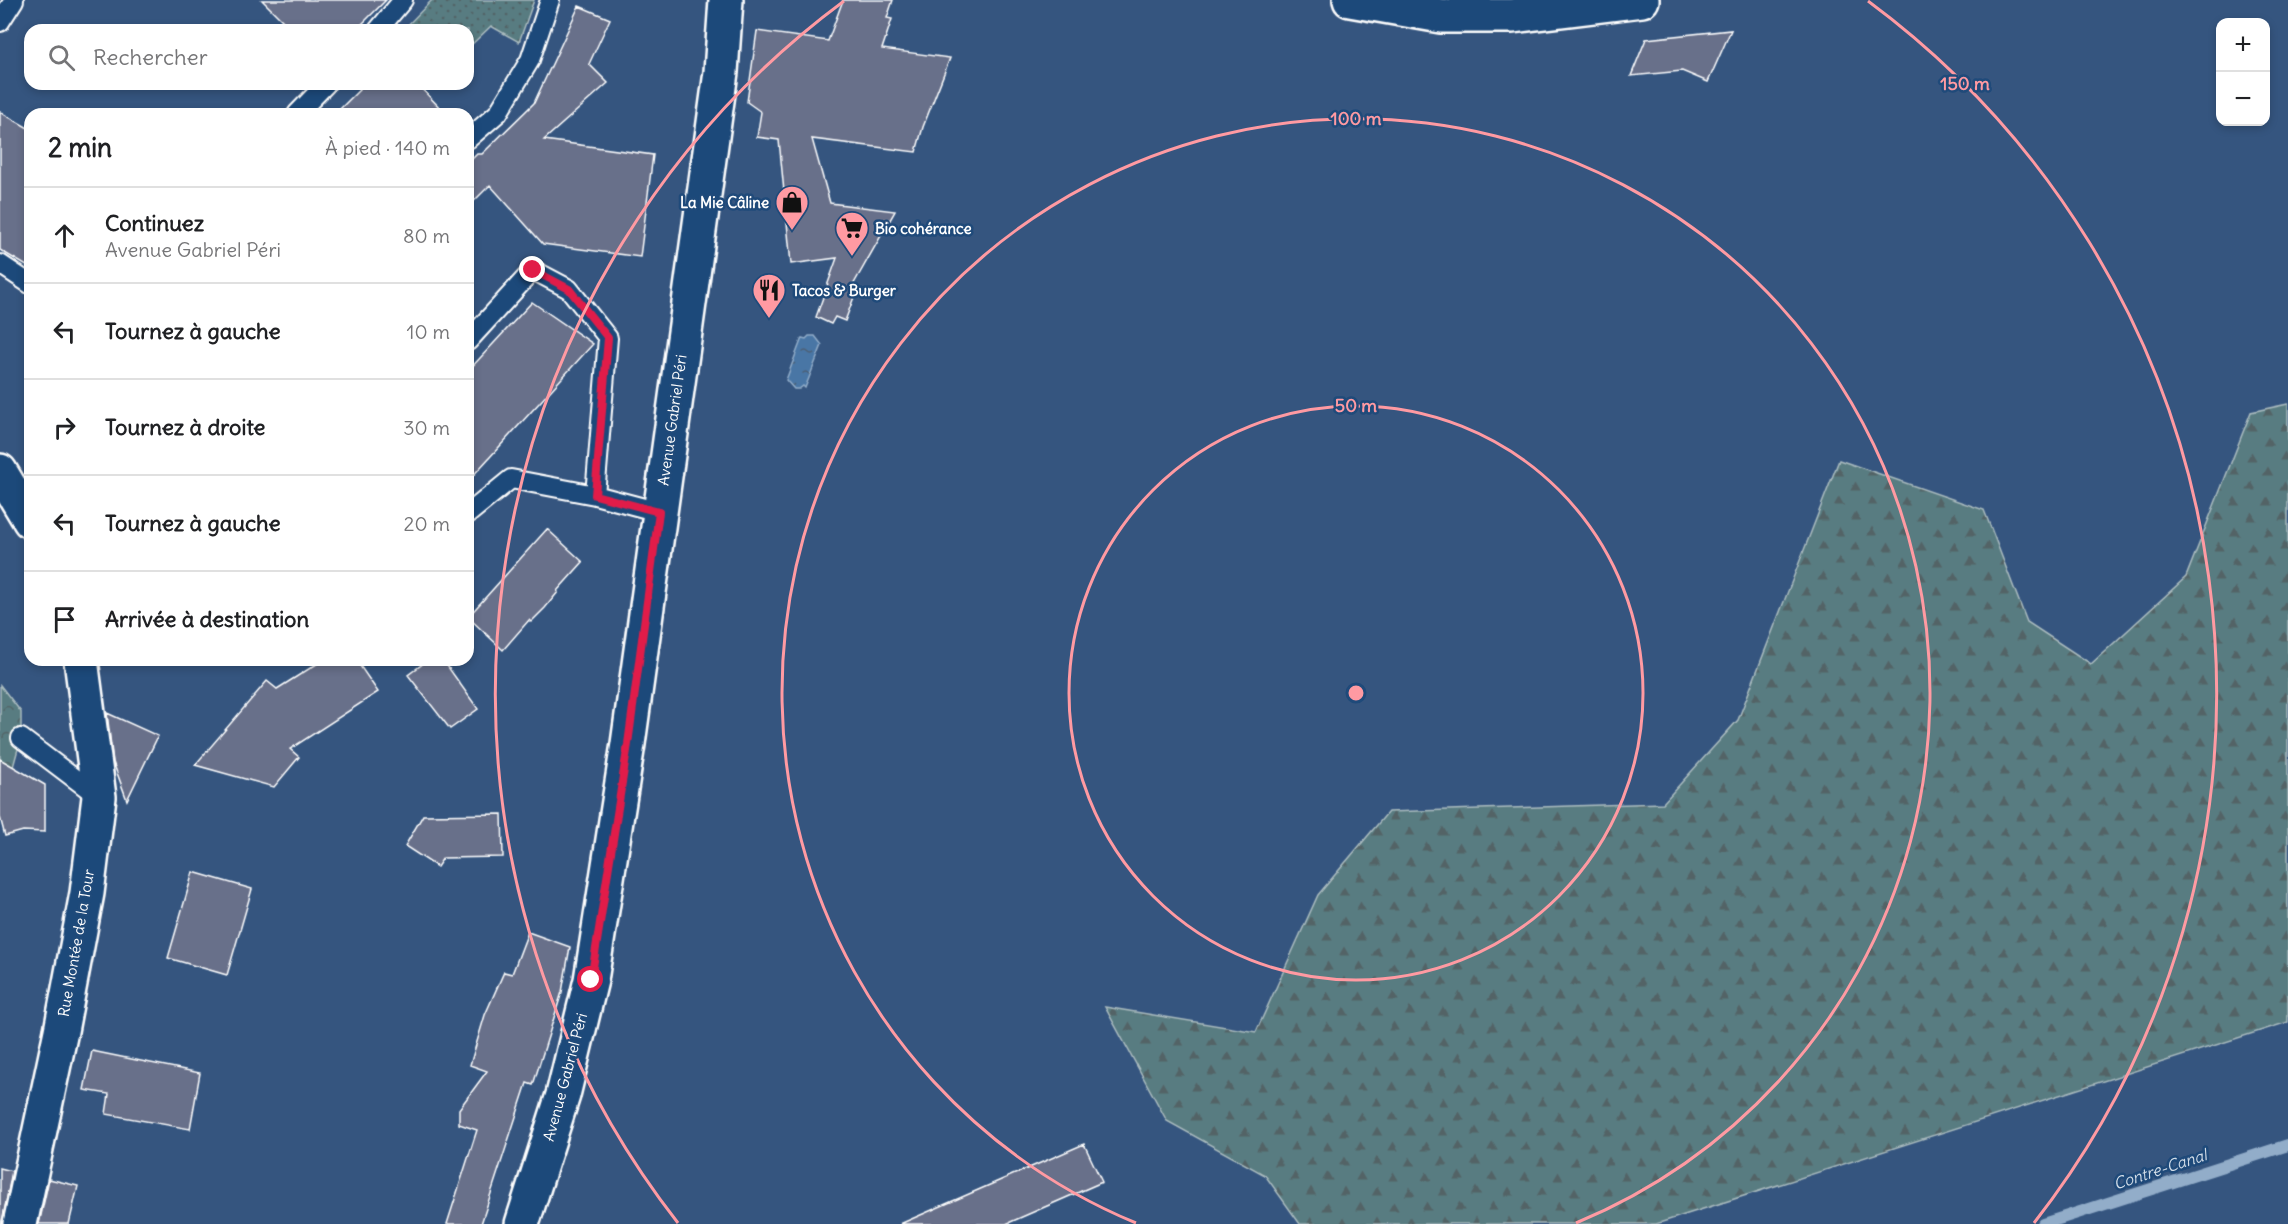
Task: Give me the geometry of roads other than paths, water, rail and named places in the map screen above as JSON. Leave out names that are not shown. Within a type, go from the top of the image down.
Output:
[{"type":"main road","name":"Avenue Gabriel Péri","points":[[522,1224],[563,1095],[591,980],[628,744],[721,72],[726,0]]},
{"type":"main road","points":[[1350,0],[1441,16],[1512,16],[1642,0]]},
{"type":"main road","points":[[0,471],[24,511]]},
{"type":"main road","name":"Rue Montée de la Tour","points":[[20,1224],[61,1031],[87,893],[99,797],[82,666]]},
{"type":"lane","points":[[0,22],[14,0]]},
{"type":"lane","points":[[383,24],[403,0]]},
{"type":"lane","points":[[474,134],[498,113],[530,60],[550,0]]},
{"type":"lane","points":[[303,108],[320,90]]},
{"type":"lane","points":[[0,264],[24,280]]},
{"type":"lane","points":[[474,334],[533,270],[569,289],[608,338],[595,495]]},
{"type":"lane","points":[[474,509],[511,479],[595,495],[659,512]]},
{"type":"lane","points":[[21,738],[99,797]]},
{"type":"water","points":[[809,336],[815,336],[822,345],[805,388],[803,386],[794,389],[786,380],[802,338],[806,339]]},
{"type":"waterway","name":"Contre-Canal","points":[[2043,1224],[2288,1145]]},
{"type":"place","name":"La Mie Câline","points":[[792,231]]},
{"type":"place","name":"Bio cohérance","points":[[852,257]]},
{"type":"place","name":"Tacos & Burger","points":[[769,319]]}]
